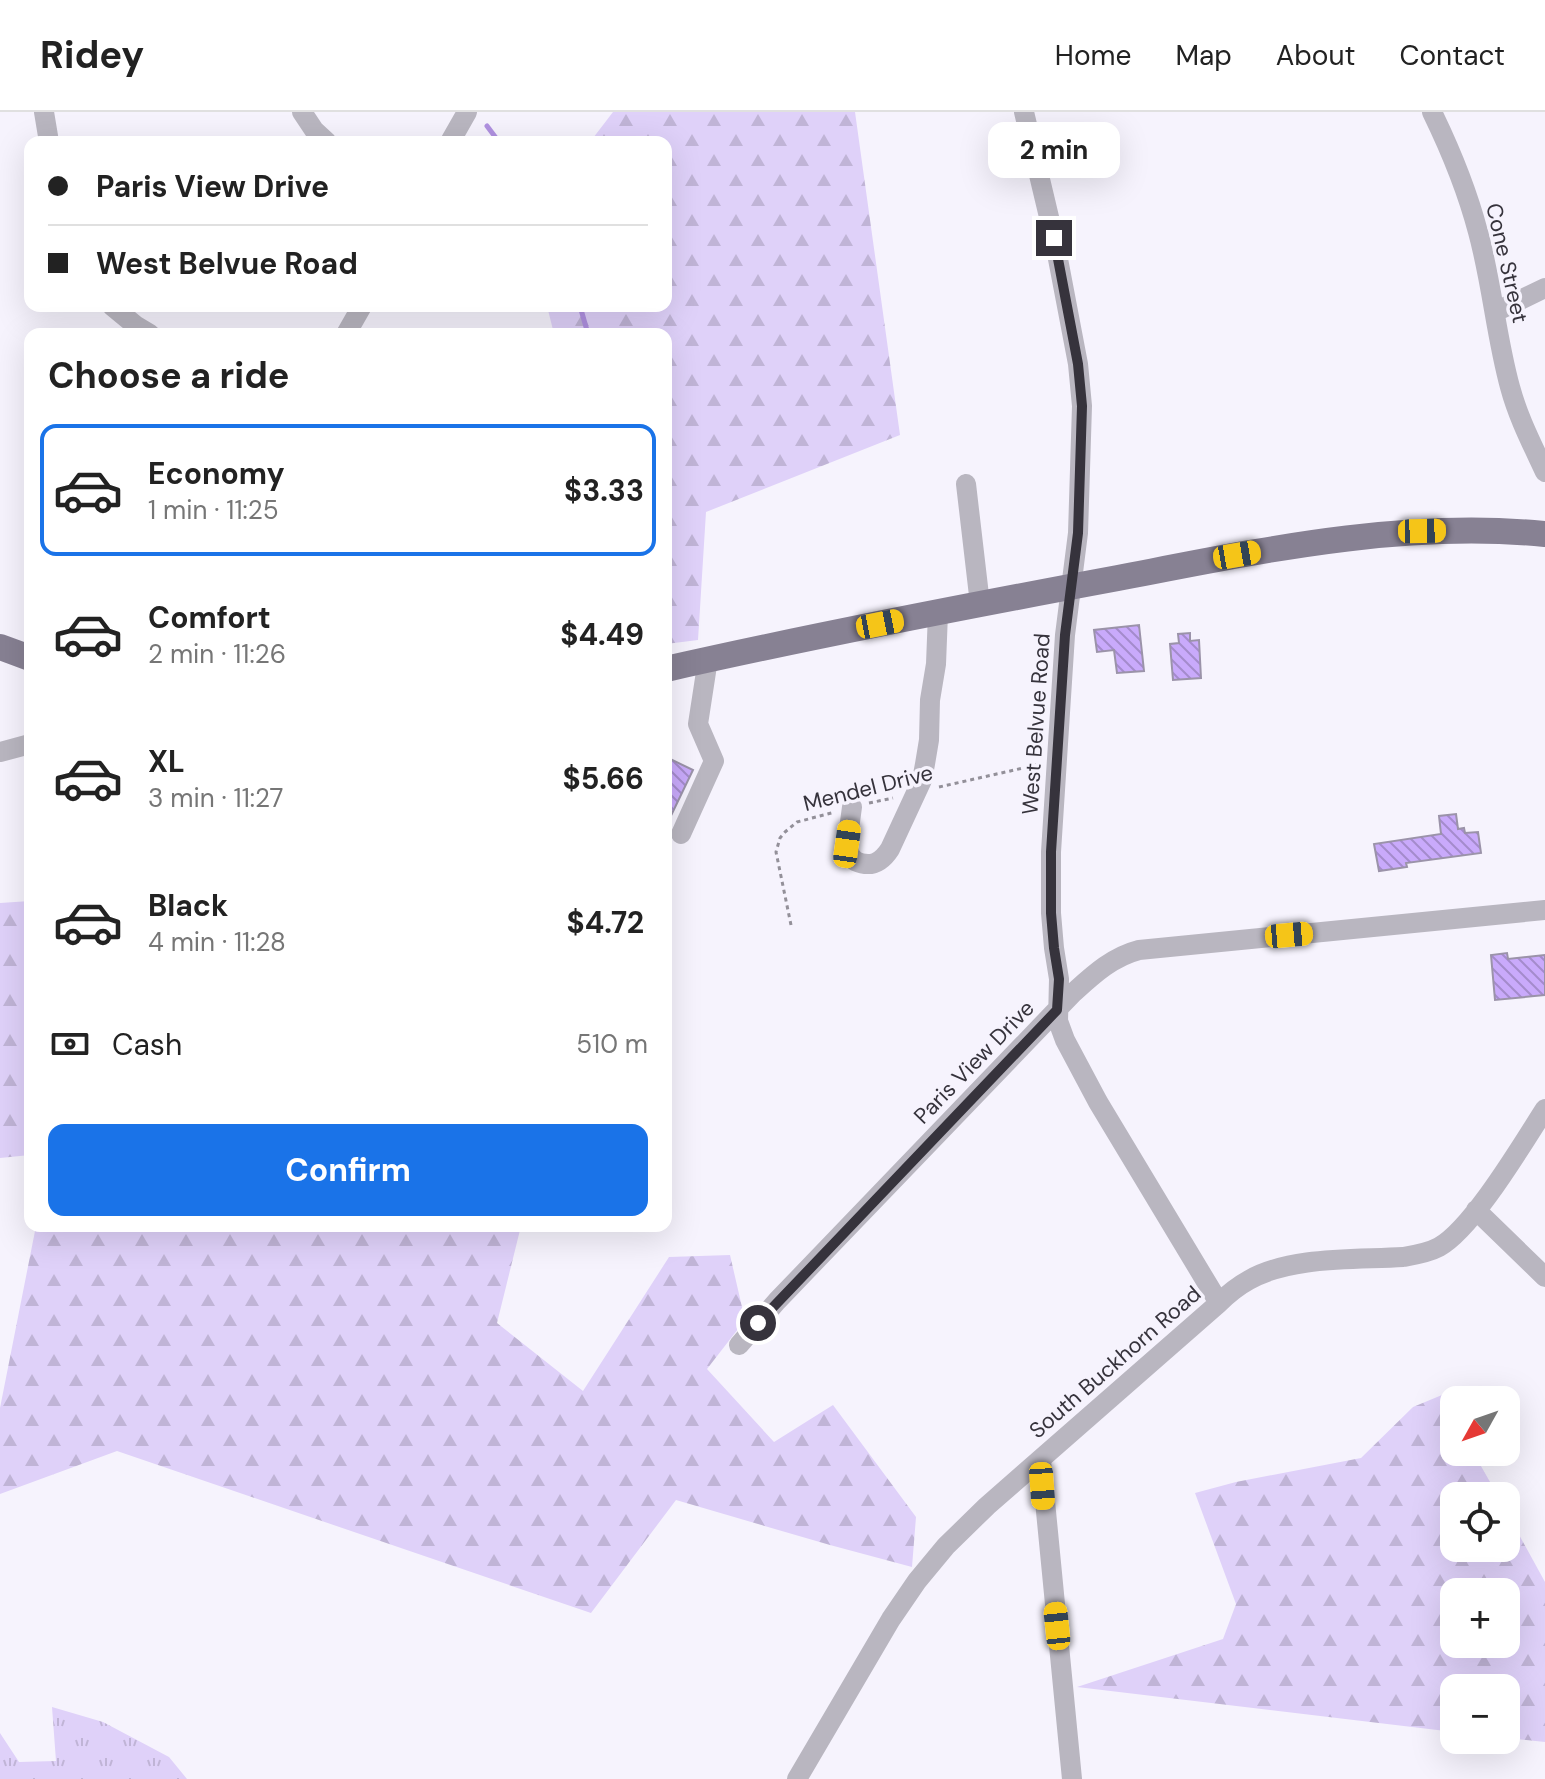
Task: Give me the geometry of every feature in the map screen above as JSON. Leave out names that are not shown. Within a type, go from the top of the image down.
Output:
[{"type":"main road","points":[[672,668],[1071,586],[1293,545],[1368,535],[1456,530],[1545,534]]},
{"type":"main road","points":[[0,647],[24,656]]},
{"type":"street","points":[[44,112],[48,136]]},
{"type":"street","points":[[302,112],[320,136]]},
{"type":"street","points":[[453,136],[467,112]]},
{"type":"street","name":"West Belvue Road","points":[[1024,112],[1054,238],[1078,364],[1082,406],[1078,533],[1065,635],[1051,852],[1051,913],[1059,979],[1058,1021],[1098,1102],[1219,1303]]},
{"type":"street","name":"Cone Street","points":[[1432,112],[1469,202],[1479,235],[1511,391],[1525,431],[1545,472]]},
{"type":"street","points":[[1495,312],[1545,288]]},
{"type":"street","points":[[119,312],[141,328]]},
{"type":"street","points":[[966,484],[980,604]]},
{"type":"street","points":[[852,807],[848,849],[860,864],[874,864],[884,858],[890,849],[922,780],[928,752],[938,613]]},
{"type":"street","points":[[681,834],[714,761],[698,724],[708,659]]},
{"type":"street","points":[[0,752],[24,746]]},
{"type":"street","name":"Paris View Drive","points":[[739,1345],[1073,993],[1109,962],[1139,950],[1545,910]]},
{"type":"street","name":"South Buckhorn Road","points":[[797,1779],[891,1619],[917,1581],[946,1546],[987,1506],[1249,1280],[1282,1267],[1403,1257],[1428,1251],[1446,1242],[1476,1210],[1545,1109]]},
{"type":"street","points":[[1476,1210],[1545,1277]]},
{"type":"street","points":[[1041,1460],[1072,1779]]},
{"type":"path","name":"Mendel Drive","points":[[791,925],[776,852],[780,838],[797,822],[916,792],[1057,762]]},
{"type":"green space","points":[[613,112],[855,112],[900,435],[706,512],[698,640],[672,643],[672,328],[552,328],[548,312],[672,312],[672,136],[595,136]]},
{"type":"green space","points":[[24,901],[24,1156],[0,1158],[0,903]]},
{"type":"green space","points":[[35,1232],[520,1232],[497,1323],[583,1391],[669,1257],[730,1255],[745,1320],[707,1369],[774,1442],[833,1405],[916,1517],[912,1567],[676,1500],[591,1613],[117,1451],[0,1494],[0,1408]]},
{"type":"green space","points":[[1440,1396],[1440,1466],[1481,1466],[1490,1482],[1440,1482],[1440,1562],[1520,1562],[1520,1536],[1545,1582],[1545,1742],[1520,1739],[1520,1674],[1440,1674],[1440,1730],[1077,1687],[1223,1639],[1236,1604],[1195,1493],[1361,1458],[1413,1407]]},
{"type":"green space","points":[[52,1707],[103,1722],[169,1757],[187,1779],[0,1779],[0,1733],[19,1762],[56,1761]]},
{"type":"building","points":[[1139,625],[1144,671],[1117,673],[1114,650],[1097,652],[1094,630]]},
{"type":"building","points":[[1190,633],[1190,641],[1199,640],[1201,678],[1173,680],[1170,644],[1179,643],[1178,634]]},
{"type":"building","points":[[672,760],[693,770],[672,814]]},
{"type":"building","points":[[1456,814],[1458,829],[1464,828],[1465,833],[1478,832],[1481,853],[1406,863],[1407,867],[1379,871],[1374,844],[1441,834],[1439,816]]},
{"type":"building","points":[[1507,953],[1508,959],[1545,955],[1545,995],[1495,1000],[1491,955]]},
{"type":"waterway","points":[[487,126],[494,136]]},
{"type":"waterway","points":[[582,312],[586,328]]},
{"type":"route","points":[[758,1323],[1057,1010],[1059,979],[1051,913],[1051,852],[1065,635],[1078,533],[1082,406],[1078,364],[1054,238]]}]
